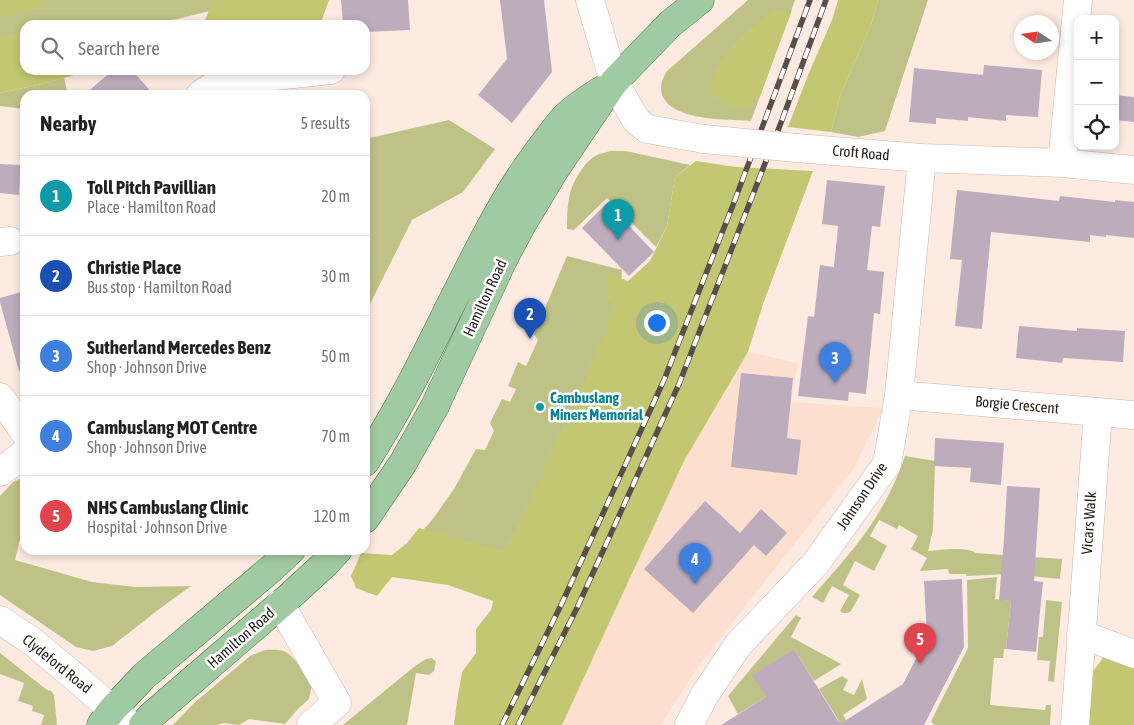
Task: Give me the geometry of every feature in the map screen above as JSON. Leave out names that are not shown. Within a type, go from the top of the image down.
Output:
[{"type":"main road","name":"Hamilton Road","points":[[370,512],[403,462],[434,406],[520,226],[554,171],[614,82],[670,24],[700,0]]},
{"type":"main road","name":"Hamilton Road","points":[[370,454],[395,414],[478,250],[525,169],[565,117],[579,105],[614,82]]},
{"type":"main road","points":[[115,720],[144,676],[286,555]]},
{"type":"main road","name":"Hamilton Road","points":[[143,725],[333,555]]},
{"type":"street","name":"Croft Road","points":[[590,0],[614,82],[636,120],[647,129],[704,139],[796,148],[922,158],[1062,163],[1134,170]]},
{"type":"street","points":[[1062,163],[1078,0]]},
{"type":"street","points":[[207,90],[219,82],[297,84],[319,75]]},
{"type":"street","name":"Johnson Drive","points":[[689,725],[704,696],[738,645],[816,563],[887,464],[899,396],[922,158]]},
{"type":"street","name":"Borgie Crescent","points":[[899,396],[1134,415]]},
{"type":"street","points":[[0,397],[20,426]]},
{"type":"street","name":"Vicars Walk","points":[[1075,725],[1098,412]]},
{"type":"street","points":[[0,472],[20,457]]},
{"type":"street","points":[[280,604],[337,702],[311,725]]},
{"type":"street","name":"Clydeford Road","points":[[0,620],[33,642],[83,684],[115,720]]},
{"type":"street","points":[[1081,634],[1134,654]]},
{"type":"shaded area","points":[[748,352],[798,363],[791,402],[883,408],[854,468],[699,665],[661,725],[547,725],[684,461]]},
{"type":"green space","points":[[0,0],[254,0],[173,20],[20,20],[20,58],[0,64]]},
{"type":"green space","points":[[0,0],[41,0],[40,7],[5,17],[0,15]]},
{"type":"green space","points":[[213,0],[329,0],[322,20],[205,20]]},
{"type":"green space","points":[[748,0],[795,0],[751,121],[712,119],[683,113],[672,107],[664,98],[661,87],[666,72]]},
{"type":"green space","points":[[838,0],[878,0],[871,25],[840,96],[831,132],[788,127],[832,20]]},
{"type":"green space","points":[[878,0],[928,0],[885,131],[858,137],[831,132],[840,96],[871,25]]},
{"type":"green space","points":[[792,10],[759,99],[740,109],[711,96],[715,69],[738,39],[773,11]]},
{"type":"green space","points":[[20,33],[20,75],[75,75],[0,93],[0,38]]},
{"type":"green space","points":[[64,78],[67,90],[20,90],[20,108],[0,106],[0,93]]},
{"type":"green space","points":[[449,120],[495,149],[463,192],[412,220],[370,304],[370,138]]},
{"type":"green space","points":[[610,151],[626,151],[690,165],[675,177],[667,226],[656,247],[607,198],[574,230],[567,229],[569,198],[576,179],[594,157]]},
{"type":"green space","points":[[696,161],[736,167],[813,171],[763,304],[748,352],[684,461],[562,725],[454,725],[462,672],[476,653],[476,629],[491,610],[493,601],[448,585],[392,577],[377,596],[356,588],[351,576],[360,555],[392,555],[407,543],[419,528],[502,551],[521,521],[558,436],[581,394],[615,306],[608,300],[607,273],[628,281],[650,261],[667,226],[675,177]]},
{"type":"green space","points":[[567,256],[622,270],[621,293],[523,538],[495,572],[416,538],[432,520],[454,489],[476,449],[485,450],[494,431],[490,423],[502,399],[510,402],[516,389],[508,386],[518,362],[526,366],[538,340],[534,334]]},
{"type":"green space","points":[[905,456],[935,461],[933,530],[928,551],[960,549],[976,553],[1062,559],[1060,579],[1010,574],[966,576],[966,574],[949,574],[948,569],[920,571],[927,558],[911,549],[918,536],[899,525],[897,529],[879,520],[870,536],[887,546],[874,571],[855,561],[843,585],[860,595],[851,611],[842,613],[840,611],[849,595],[832,586],[823,603],[812,597],[872,523],[897,478]]},
{"type":"green space","points":[[20,479],[20,539],[15,560],[92,582],[135,587],[191,586],[112,646],[93,651],[76,647],[0,595],[0,496],[13,482]]},
{"type":"green space","points":[[997,577],[995,599],[1011,601],[1006,649],[1004,649],[1003,658],[994,658],[990,705],[1045,710],[1046,705],[1051,705],[1050,725],[934,725],[931,721],[968,648],[967,580]]},
{"type":"green space","points":[[1046,600],[1062,602],[1054,682],[1048,681],[1050,661],[1037,660],[1039,637],[1043,637]]},
{"type":"green space","points":[[796,615],[801,618],[791,637],[841,664],[814,681],[794,649],[753,675],[766,697],[738,714],[728,696]]},
{"type":"green space","points":[[265,650],[281,650],[289,654],[312,684],[309,699],[285,724],[249,719],[239,725],[224,723],[216,725],[173,725],[193,704],[250,656]]},
{"type":"green space","points":[[0,653],[47,690],[51,691],[54,695],[57,725],[41,725],[44,715],[32,711],[33,706],[18,701],[24,683],[0,674]]},
{"type":"green space","points":[[1105,655],[1134,667],[1134,725],[1088,725],[1092,673]]},
{"type":"green space","points":[[432,658],[436,662],[434,671],[429,675],[416,673],[407,725],[343,725],[415,666],[426,659]]},
{"type":"green space","points":[[842,676],[848,680],[843,690],[854,695],[862,679],[867,699],[843,715],[849,725],[833,725],[839,721],[819,689]]},
{"type":"building","points":[[341,0],[408,0],[410,30],[370,32],[370,20],[343,20]]},
{"type":"building","points":[[500,0],[544,0],[552,72],[512,123],[478,95],[507,59]]},
{"type":"building","points":[[984,65],[1042,70],[1038,117],[1006,115],[1006,121],[968,117],[968,121],[936,118],[936,124],[909,122],[914,68],[983,75]]},
{"type":"building","points":[[107,75],[136,75],[150,90],[90,90]]},
{"type":"building","points":[[1119,95],[1134,97],[1134,122],[1119,120]]},
{"type":"building","points":[[0,164],[20,165],[19,195],[0,193]]},
{"type":"building","points":[[827,180],[885,186],[880,227],[872,226],[867,270],[884,272],[880,314],[874,313],[866,394],[849,392],[848,401],[798,396],[808,316],[814,317],[820,265],[834,267],[838,226],[822,224]]},
{"type":"building","points":[[957,190],[1059,201],[1060,196],[1115,202],[1115,200],[1134,202],[1134,238],[1090,235],[1090,242],[991,232],[982,329],[955,326],[962,260],[950,259]]},
{"type":"building","points":[[607,203],[654,252],[629,276],[582,228]]},
{"type":"building","points":[[20,292],[20,371],[0,302],[0,298]]},
{"type":"building","points":[[1019,326],[1077,331],[1077,328],[1125,331],[1123,362],[1063,358],[1062,363],[1016,358]]},
{"type":"building","points":[[741,373],[793,378],[787,438],[801,440],[797,475],[731,467]]},
{"type":"building","points":[[935,438],[1004,443],[1001,485],[970,482],[971,468],[934,466]]},
{"type":"building","points":[[1007,486],[1040,488],[1034,581],[1043,582],[1036,652],[1006,649],[1011,601],[999,600]]},
{"type":"building","points":[[705,501],[740,533],[761,509],[787,533],[766,556],[754,545],[693,613],[644,569]]},
{"type":"building","points":[[962,579],[964,647],[924,725],[721,725],[766,697],[752,675],[794,649],[840,724],[903,684],[927,637],[924,581]]},
{"type":"railway","points":[[502,725],[562,603],[664,380],[733,205],[810,0]]},
{"type":"railway","points":[[518,725],[577,608],[679,384],[782,120],[826,0]]},
{"type":"place","name":"Toll Pitch Pavillian","points":[[618,240]]},
{"type":"place","name":"Christie Place","points":[[530,339]]},
{"type":"place","name":"Sutherland Mercedes Benz","points":[[835,383]]},
{"type":"place","name":"Cambuslang Miners Memorial","points":[[540,407]]},
{"type":"place","name":"Cambuslang MOT Centre","points":[[695,584]]},
{"type":"place","name":"NHS Cambuslang Clinic","points":[[920,664]]}]
